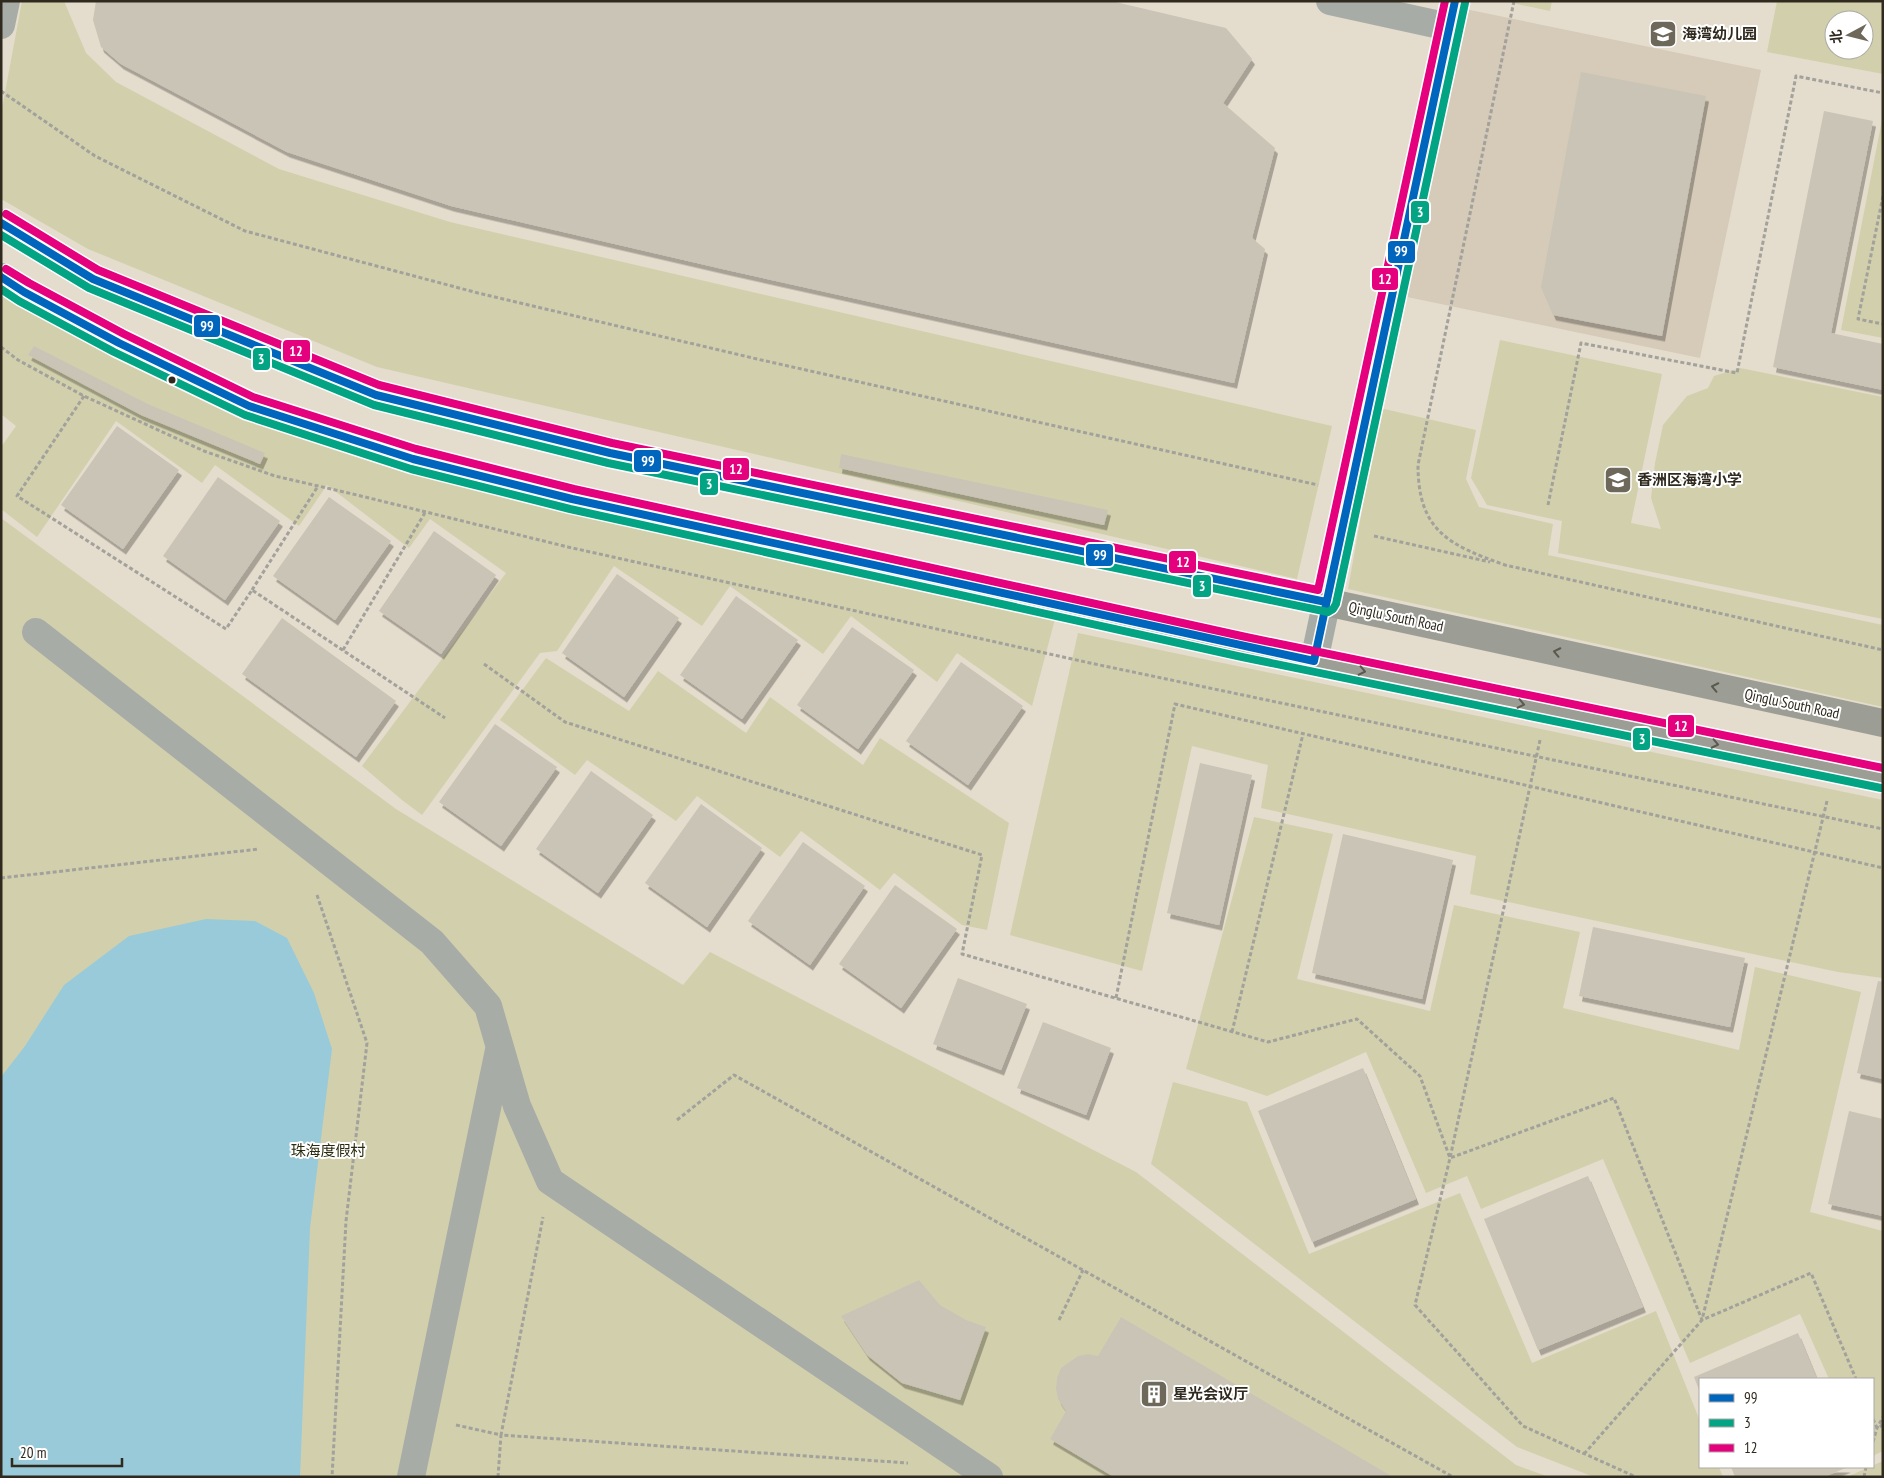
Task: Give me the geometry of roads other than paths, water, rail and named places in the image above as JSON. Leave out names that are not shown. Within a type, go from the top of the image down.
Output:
[{"type":"highway","name":"Qinglu South Road","points":[[1,223],[93,279],[376,394],[610,453],[1326,602],[1883,723]]},
{"type":"highway","points":[[1,278],[119,343],[249,406],[413,459],[598,505],[1314,661],[1883,778]]},
{"type":"street","points":[[1,25],[6,1]]},
{"type":"street","points":[[1314,661],[1452,14],[1330,1]]},
{"type":"street","points":[[36,632],[432,942],[488,1006],[517,1106],[550,1181],[989,1477]]},
{"type":"street","points":[[411,1477],[500,1047]]},
{"type":"water","points":[[206,919],[255,921],[287,938],[314,993],[332,1049],[310,1228],[300,1477],[1,1477],[1,1077],[25,1046],[64,985],[129,936]]},
{"type":"place","name":"海湾幼儿园","points":[[1663,34]]},
{"type":"place","name":"香洲区海湾小学","points":[[1618,480]]},
{"type":"place","name":"星光会议厅","points":[[1154,1394]]},
{"type":"park label","name":"珠海度假村","points":[[328,1151]]}]
